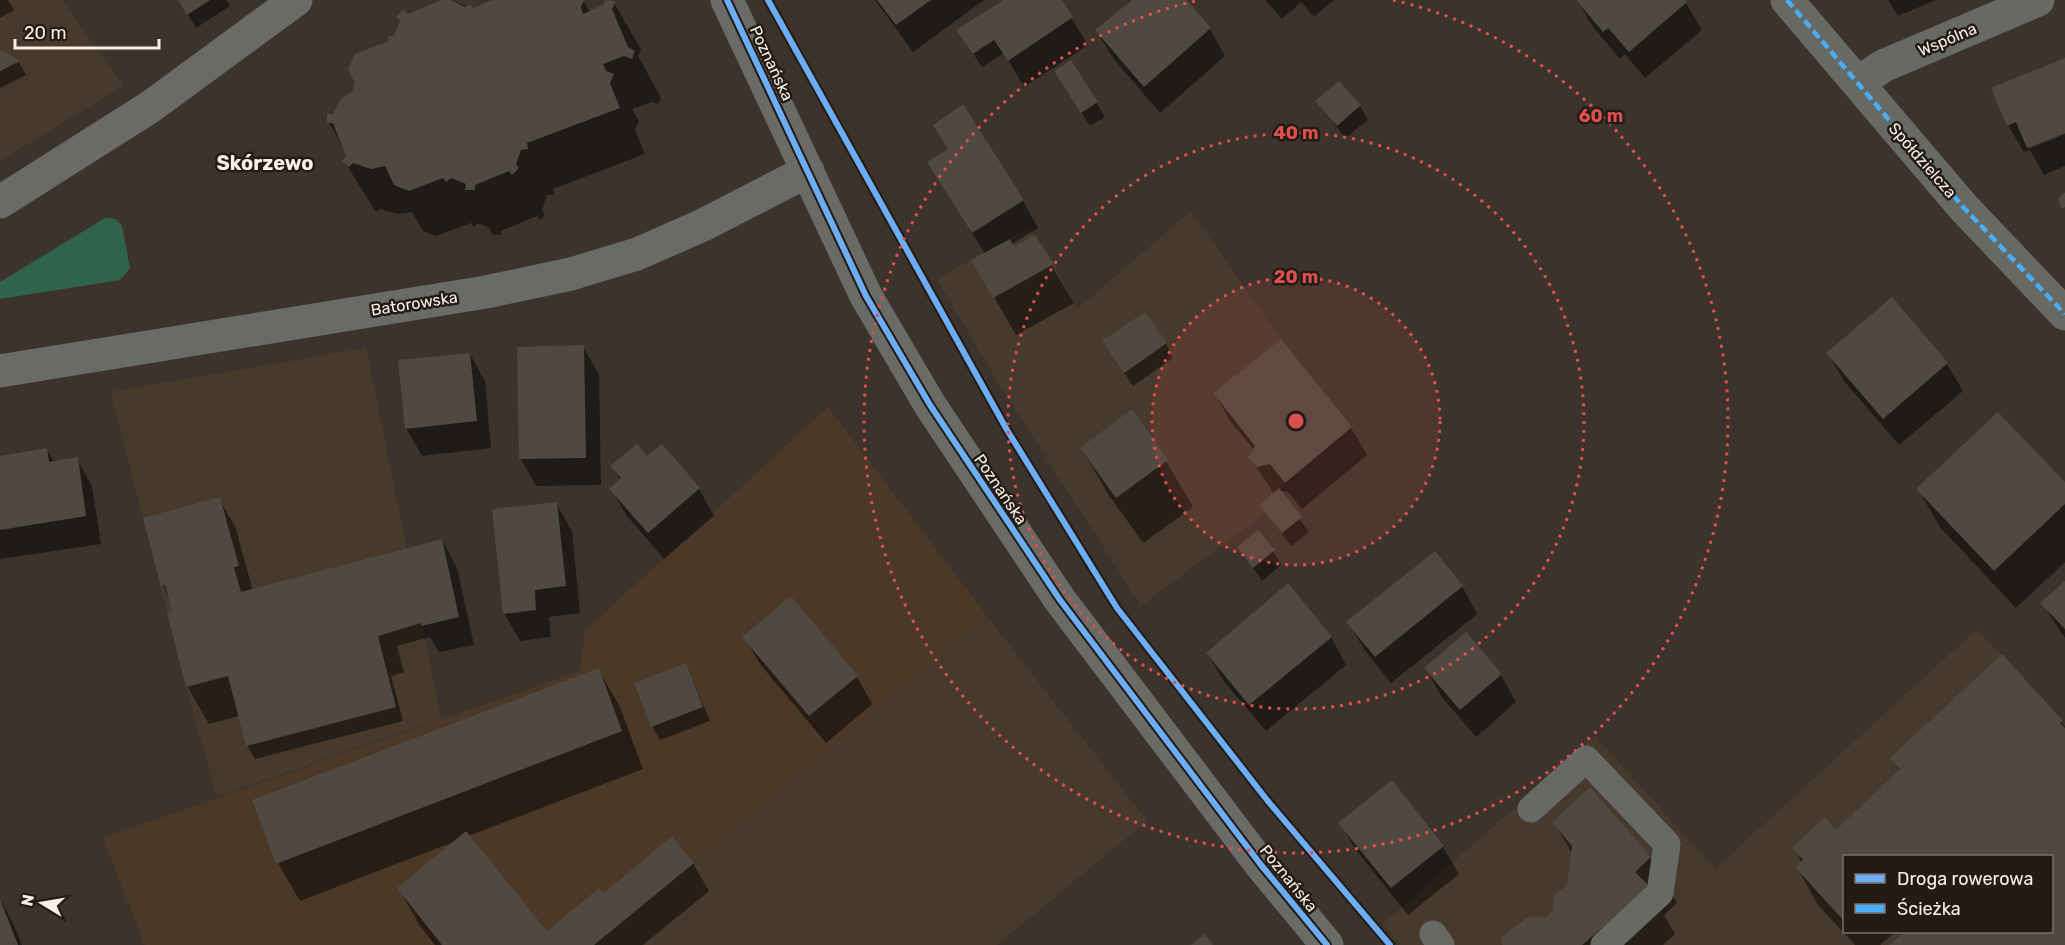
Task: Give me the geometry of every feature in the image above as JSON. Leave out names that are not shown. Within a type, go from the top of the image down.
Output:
[{"type":"street","points":[[0,202],[150,107],[296,0]]},
{"type":"street","name":"Poznańska","points":[[727,0],[866,296],[930,405],[987,494],[1086,635],[1261,865],[1327,945]]},
{"type":"street","name":"Spółdzielcza","points":[[1787,0],[1964,208],[2065,314]]},
{"type":"street","name":"Wspólna","points":[[1858,83],[1883,66],[2038,0]]},
{"type":"street","name":"Batorowska","points":[[0,371],[486,292],[571,274],[637,254],[808,171]]},
{"type":"lane","points":[[1531,809],[1586,759],[1667,844],[1660,893],[1604,945]]},
{"type":"shaded area","points":[[0,0],[62,0],[123,86],[0,161]]},
{"type":"shaded area","points":[[1191,211],[1281,339],[1352,427],[1259,505],[1265,513],[1141,606],[994,376],[937,279],[1029,227],[1054,264],[1077,309]]},
{"type":"shaded area","points":[[366,348],[441,719],[217,796],[186,687],[111,392]]},
{"type":"shaded area","points":[[828,407],[987,616],[594,945],[145,945],[103,838],[580,671],[585,631]]},
{"type":"shaded area","points":[[987,616],[1147,821],[997,945],[598,945],[597,943]]},
{"type":"shaded area","points":[[1977,629],[2062,721],[2065,728],[2065,945],[1400,945],[1382,925],[1595,736],[1715,869]]},
{"type":"green space","points":[[105,218],[116,219],[122,226],[130,268],[120,280],[0,299],[0,282]]},
{"type":"building","points":[[178,0],[210,0],[187,15]]},
{"type":"building","points":[[441,0],[451,0],[465,7],[470,4],[473,8],[492,0],[584,0],[581,7],[583,14],[603,5],[605,0],[616,1],[612,9],[628,47],[635,51],[632,59],[624,56],[603,64],[606,71],[614,74],[610,83],[620,108],[527,143],[528,149],[521,150],[516,164],[519,168],[512,175],[509,171],[475,185],[475,190],[465,190],[466,184],[451,178],[446,182],[443,178],[409,191],[394,185],[385,166],[371,169],[353,163],[349,167],[342,161],[346,156],[333,123],[327,123],[327,114],[333,114],[341,99],[354,90],[355,83],[348,69],[355,54],[389,41],[388,36],[394,36],[400,21],[396,17],[403,10],[407,14]]},
{"type":"building","points":[[877,0],[931,0],[896,25]]},
{"type":"building","points":[[1004,0],[1062,0],[1073,17],[1008,61],[994,40],[973,54],[956,30]]},
{"type":"building","points":[[1132,0],[1187,0],[1211,28],[1144,87],[1095,30]]},
{"type":"building","points":[[1576,0],[1685,0],[1687,2],[1629,52],[1608,28],[1603,32]]},
{"type":"building","points":[[0,49],[20,61],[0,71]]},
{"type":"building","points":[[2065,58],[2065,133],[2027,148],[2016,122],[2007,126],[1991,88]]},
{"type":"building","points":[[1071,60],[1098,102],[1081,113],[1054,71]]},
{"type":"building","points":[[1339,81],[1361,105],[1337,126],[1315,101]]},
{"type":"building","points":[[963,104],[1024,200],[972,233],[927,162],[948,149],[933,125]]},
{"type":"building","points":[[2065,192],[2065,207],[2062,209],[2058,199]]},
{"type":"building","points":[[1035,235],[1054,264],[993,298],[971,260],[1010,239],[1014,247]]},
{"type":"building","points":[[1892,297],[1948,363],[1883,419],[1826,353]]},
{"type":"building","points":[[1145,312],[1167,343],[1124,373],[1102,341]]},
{"type":"building","points":[[1281,339],[1352,427],[1285,483],[1270,464],[1257,467],[1248,457],[1255,446],[1213,393]]},
{"type":"building","points":[[584,345],[586,458],[519,459],[517,347]]},
{"type":"building","points":[[470,353],[477,421],[405,429],[398,360]]},
{"type":"building","points":[[1132,409],[1168,460],[1116,498],[1080,448]]},
{"type":"building","points":[[1998,412],[2065,482],[2065,504],[1994,571],[1916,489]]},
{"type":"building","points":[[637,444],[647,456],[662,444],[700,488],[648,533],[609,489],[621,478],[610,466]]},
{"type":"building","points":[[47,448],[49,462],[78,457],[86,516],[0,530],[0,456]]},
{"type":"building","points":[[1279,488],[1302,517],[1282,533],[1259,505]]},
{"type":"building","points":[[220,497],[239,566],[234,567],[241,592],[442,539],[459,617],[421,626],[421,623],[378,636],[396,707],[246,746],[228,676],[186,687],[167,613],[172,611],[165,585],[161,586],[143,518]]},
{"type":"building","points":[[557,502],[566,586],[535,590],[536,610],[503,614],[492,509]]},
{"type":"building","points":[[1258,530],[1275,550],[1253,568],[1237,547]]},
{"type":"building","points":[[1435,551],[1463,586],[1375,657],[1346,622]]},
{"type":"building","points":[[2065,581],[2065,629],[2040,603]]},
{"type":"building","points":[[1288,583],[1332,637],[1249,705],[1206,653]]},
{"type":"building","points":[[791,596],[858,676],[809,716],[742,637]]},
{"type":"building","points":[[1466,632],[1502,674],[1460,710],[1424,668]]},
{"type":"building","points":[[2002,654],[2063,721],[2060,723],[2065,728],[2065,945],[1889,945],[1903,933],[2053,933],[2053,855],[1843,855],[1843,920],[1795,867],[1803,860],[1792,848],[1825,817],[1836,830],[1900,769],[1890,758]]},
{"type":"building","points":[[686,663],[703,707],[651,727],[634,683]]},
{"type":"building","points":[[599,668],[622,731],[276,864],[252,800]]},
{"type":"building","points":[[1392,780],[1444,846],[1391,888],[1338,823]]},
{"type":"building","points":[[1590,787],[1651,857],[1635,872],[1650,887],[1582,945],[1503,945],[1501,938],[1528,917],[1545,918],[1553,911],[1553,896],[1567,885],[1572,846],[1552,822]]},
{"type":"building","points":[[466,831],[547,931],[599,888],[604,893],[672,836],[694,863],[594,945],[442,945],[397,888]]},
{"type":"building","points":[[0,899],[18,945],[0,945]]},
{"type":"building","points":[[1205,934],[1213,945],[1191,945]]},
{"type":"marked path","points":[[1787,0],[1964,208],[2065,314]]},
{"type":"cycle path","points":[[727,0],[866,296],[930,405],[1060,600],[1261,865],[1327,945]]},
{"type":"cycle path","points":[[768,0],[1007,430],[1117,608],[1267,800],[1390,945]]},
{"type":"district","name":"Skórzewo","points":[[265,163]]}]
